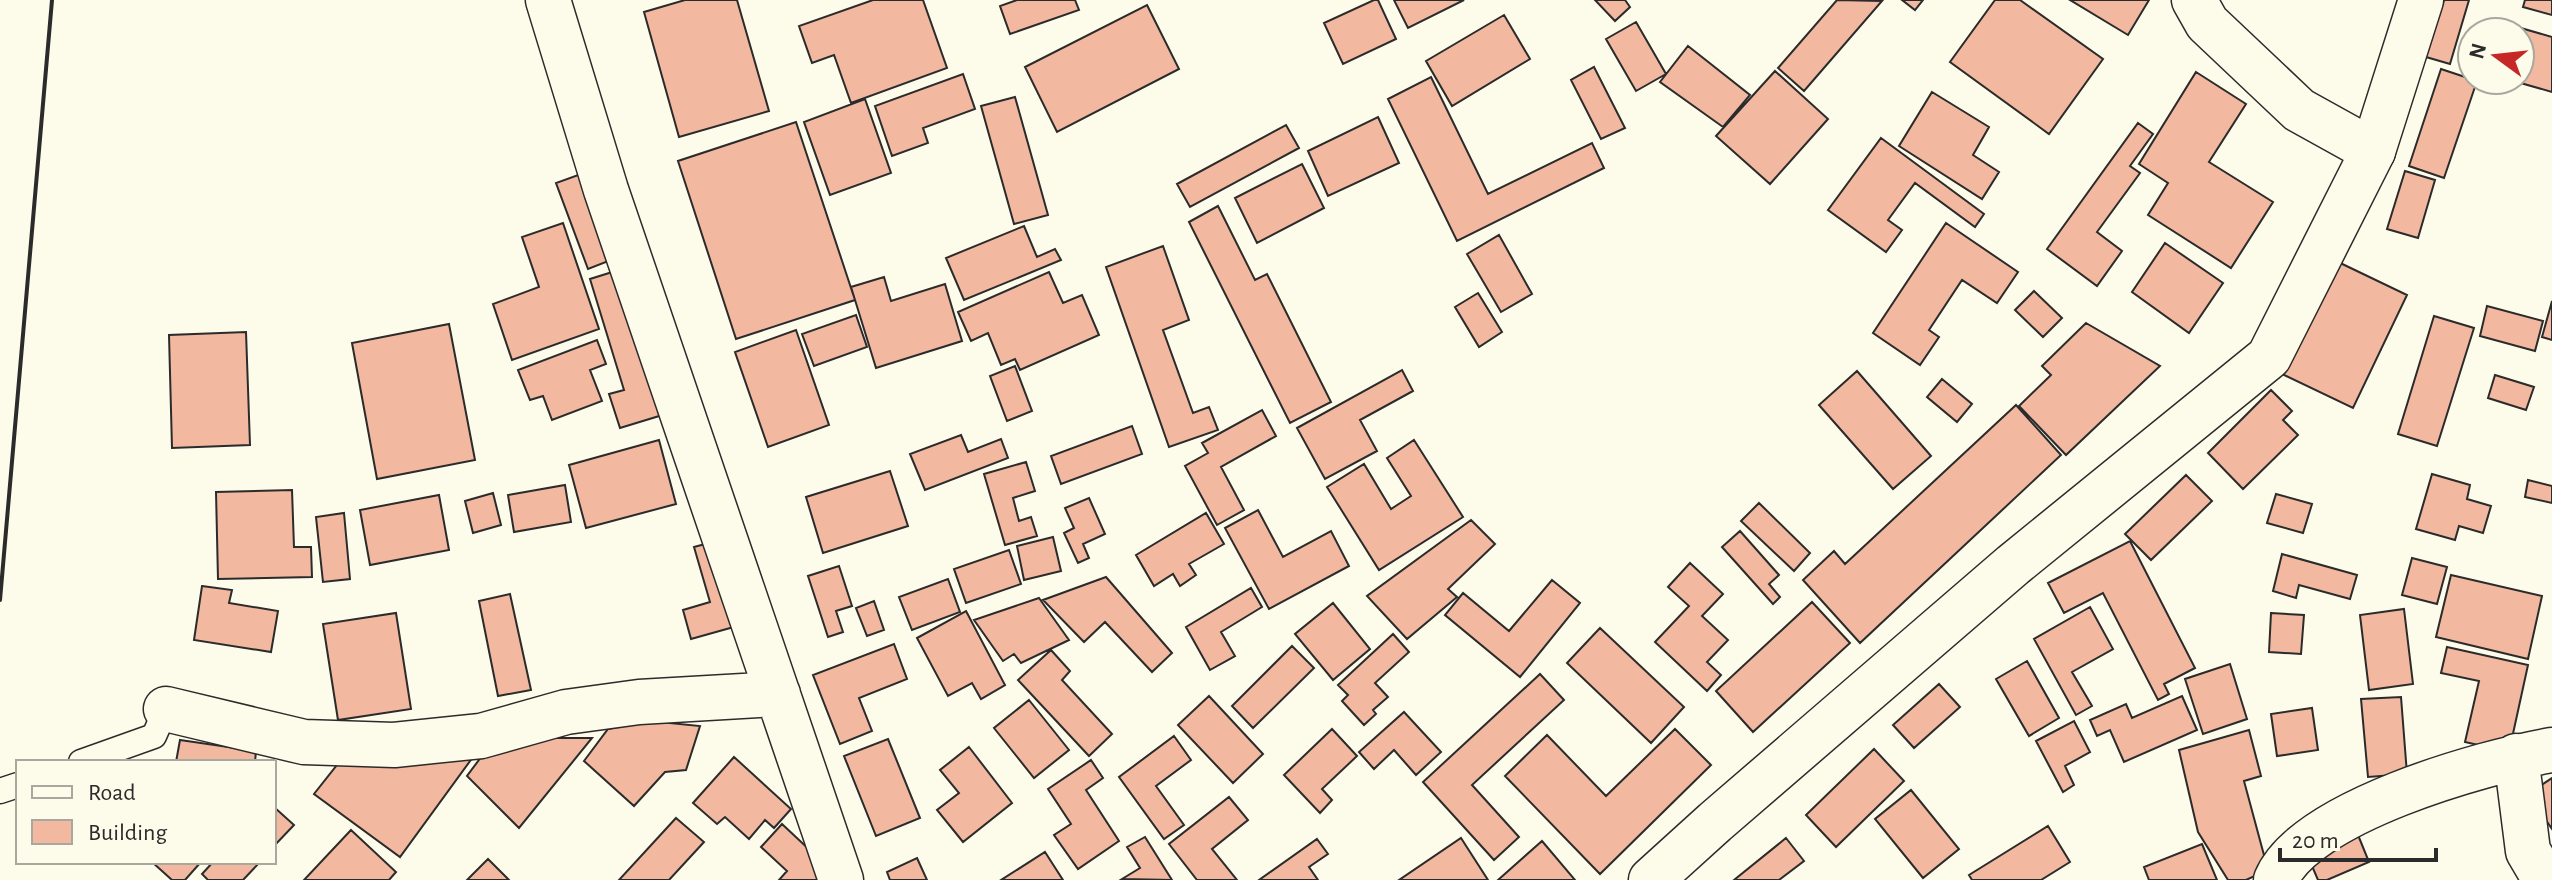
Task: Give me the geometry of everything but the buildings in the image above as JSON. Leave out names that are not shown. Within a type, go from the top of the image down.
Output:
[{"type":"street","points":[[548,0],[606,190],[841,880]]},
{"type":"street","points":[[2194,0],[2207,23],[2299,110],[2373,151]]},
{"type":"street","points":[[1651,880],[2013,565],[2269,357],[2373,151],[2421,0]]},
{"type":"street","points":[[166,709],[304,742],[394,745],[481,736],[566,712],[639,702],[778,694]]},
{"type":"street","points":[[2276,880],[2282,865],[2330,826],[2417,786],[2534,753],[2528,851],[2545,880]]},
{"type":"lane","points":[[87,760],[154,736],[166,709]]},
{"type":"wall","points":[[0,600],[52,0]]}]
